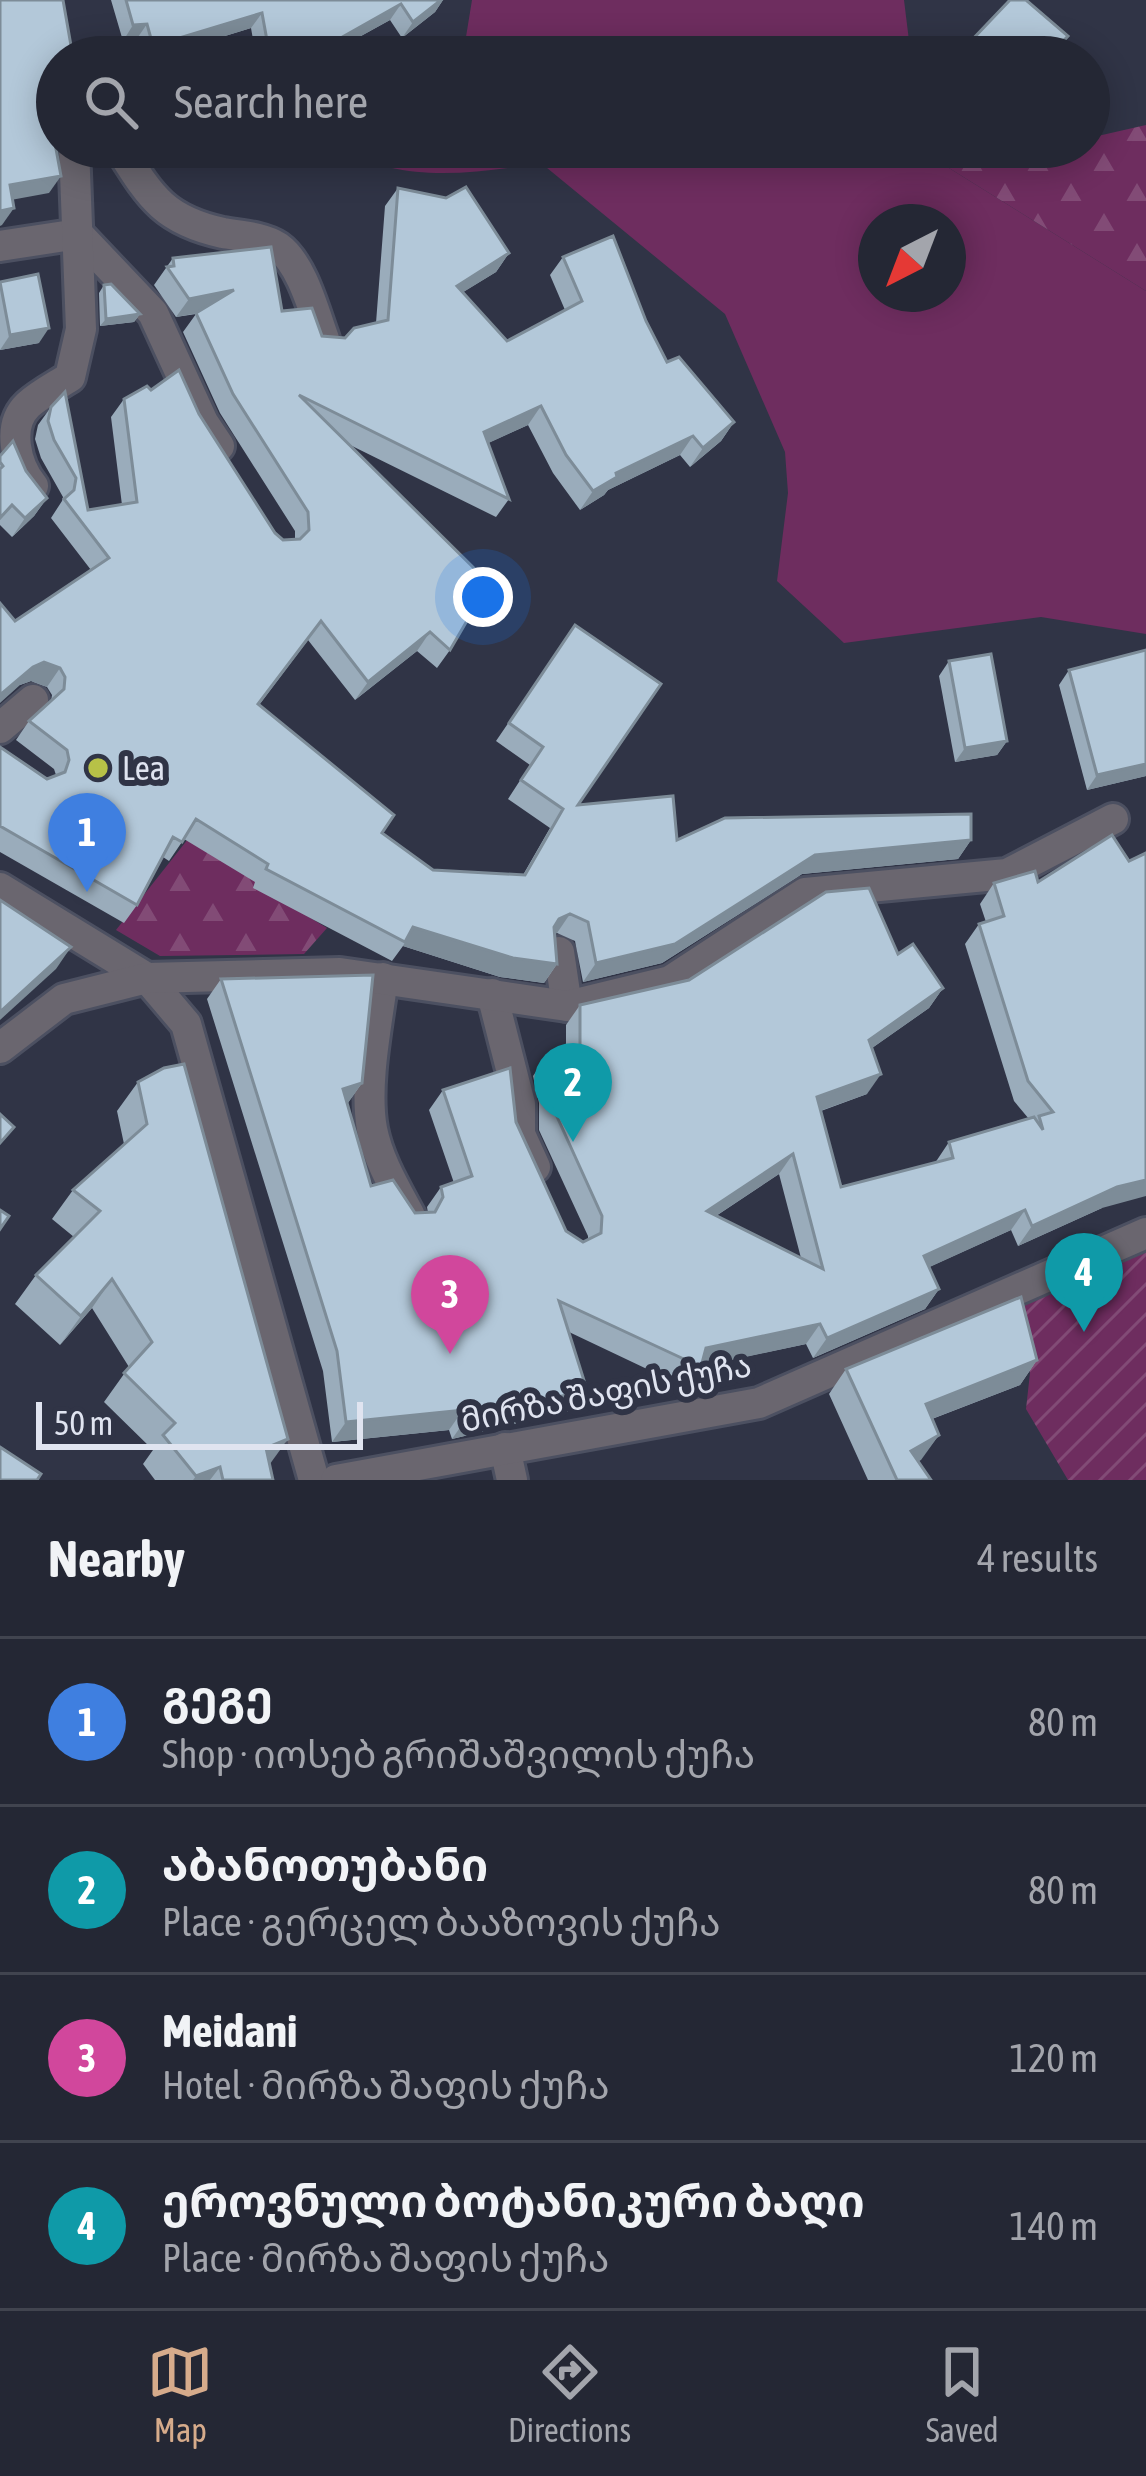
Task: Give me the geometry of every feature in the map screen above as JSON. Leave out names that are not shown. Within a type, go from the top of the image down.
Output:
[{"type":"street","points":[[44,500],[24,475],[14,439],[24,408],[70,377],[81,329],[75,168]]},
{"type":"street","points":[[132,168],[150,196],[169,214],[200,228],[281,249],[296,272],[324,339]]},
{"type":"street","points":[[0,246],[77,234]]},
{"type":"street","points":[[77,234],[153,313],[203,422],[241,482]]},
{"type":"street","points":[[3,746],[33,700]]},
{"type":"street","points":[[0,1048],[64,999],[147,978],[340,973],[567,1006],[670,981],[805,893],[1006,874],[1113,820]]},
{"type":"street","points":[[0,888],[147,978],[186,1024],[314,1480]]},
{"type":"street","points":[[559,952],[567,1006]]},
{"type":"street","points":[[382,979],[372,1128],[386,1172],[410,1216]]},
{"type":"street","points":[[492,994],[520,1104],[520,1135],[550,1199]]},
{"type":"street","name":"მირზა შაფის ქუჩა","points":[[336,1480],[759,1403],[1146,1233]]},
{"type":"street","points":[[505,1448],[512,1480]]},
{"type":"green space","points":[[472,0],[904,0],[908,36],[466,36]]},
{"type":"green space","points":[[1146,125],[1146,291],[949,168],[1110,168],[1110,133]]},
{"type":"green space","points":[[393,168],[505,168],[491,170],[438,173]]},
{"type":"green space","points":[[547,168],[949,168],[1146,291],[1146,634],[1041,617],[844,643],[777,581],[788,493],[785,452],[725,314]]},
{"type":"green space","points":[[211,810],[272,861],[256,885],[327,928],[304,954],[160,956],[116,930]]},
{"type":"green space","points":[[1146,1250],[1146,1480],[1068,1480],[1026,1409],[1030,1373],[1013,1291]]},
{"type":"building","points":[[0,0],[63,0],[69,36],[36,36],[36,168],[60,168],[61,176],[10,185],[14,208],[0,211]]},
{"type":"building","points":[[126,0],[441,0],[413,22],[401,4],[344,36],[266,36],[262,13],[186,36],[150,36],[147,24],[133,25]]},
{"type":"building","points":[[1010,0],[1026,0],[1068,36],[976,36]]},
{"type":"building","points":[[466,187],[509,253],[457,286],[507,341],[582,301],[563,257],[613,236],[667,362],[679,357],[734,422],[703,448],[693,436],[616,473],[617,477],[593,491],[566,455],[541,406],[484,432],[509,499],[299,395],[489,583],[450,650],[430,632],[368,682],[321,621],[258,704],[394,815],[382,833],[433,870],[525,875],[563,809],[521,780],[543,747],[509,723],[575,625],[661,684],[578,805],[673,796],[677,840],[725,818],[971,814],[971,840],[815,855],[675,944],[596,963],[588,922],[570,914],[554,927],[557,964],[513,958],[413,927],[405,942],[266,869],[268,864],[196,819],[182,842],[173,837],[137,905],[0,826],[0,747],[47,779],[65,772],[69,760],[67,750],[29,721],[64,689],[60,668],[44,662],[0,695],[0,603],[15,621],[109,558],[64,499],[74,490],[76,478],[54,440],[48,421],[51,407],[65,392],[88,510],[137,502],[124,399],[147,386],[151,390],[179,370],[199,414],[275,533],[283,540],[300,539],[309,530],[308,512],[233,394],[196,313],[234,290],[189,299],[167,267],[174,266],[173,258],[271,247],[282,311],[312,308],[322,336],[345,338],[354,328],[388,320],[398,188],[446,198]]},
{"type":"building","points":[[38,274],[49,328],[10,335],[0,282]]},
{"type":"building","points":[[111,284],[140,314],[106,319],[104,285]]},
{"type":"building","points":[[13,441],[26,471],[47,498],[25,518],[12,505],[0,518],[0,456]]},
{"type":"building","points":[[1146,650],[1146,764],[1097,775],[1069,670]]},
{"type":"building","points":[[991,654],[1007,741],[965,748],[949,661]]},
{"type":"building","points":[[1112,835],[1129,861],[1146,853],[1146,1180],[1117,1187],[1032,1226],[1025,1210],[924,1256],[939,1289],[827,1338],[820,1324],[706,1348],[701,1367],[559,1301],[587,1390],[466,1419],[463,1410],[346,1422],[337,1351],[221,979],[373,975],[362,1083],[343,1089],[371,1186],[393,1180],[415,1213],[435,1212],[443,1197],[441,1187],[472,1176],[443,1090],[510,1068],[516,1122],[566,1231],[583,1242],[601,1233],[602,1216],[554,1110],[547,1056],[580,1045],[580,1005],[689,980],[826,892],[869,888],[898,954],[913,944],[943,988],[869,1040],[881,1074],[817,1097],[841,1187],[953,1158],[949,1142],[1034,1117],[1043,1130],[1039,1116],[1053,1112],[1028,1081],[979,924],[1004,916],[994,883],[1035,871],[1038,882]],"holes":[[[793,1154],[823,1269],[707,1211]]]},
{"type":"building","points":[[0,900],[71,947],[0,1012]]},
{"type":"building","points":[[184,1064],[288,1439],[266,1448],[273,1480],[223,1480],[220,1467],[196,1476],[163,1435],[175,1423],[124,1373],[152,1342],[112,1279],[81,1316],[36,1275],[100,1211],[73,1190],[147,1124],[138,1082]]},
{"type":"building","points":[[0,1114],[14,1127],[0,1143]]},
{"type":"building","points":[[1021,1297],[1037,1360],[926,1404],[939,1435],[911,1451],[931,1480],[897,1480],[846,1369]]},
{"type":"building","points":[[0,1447],[41,1474],[37,1480],[0,1480]]},
{"type":"place","name":"Lea","points":[[98,768]]},
{"type":"place","name":"გეგე","points":[[87,892]]},
{"type":"place","name":"აბანოთუბანი","points":[[573,1142]]},
{"type":"place","name":"ეროვნული ბოტანიკური ბაღი","points":[[1084,1332]]},
{"type":"place","name":"Meidani","points":[[450,1354]]}]
